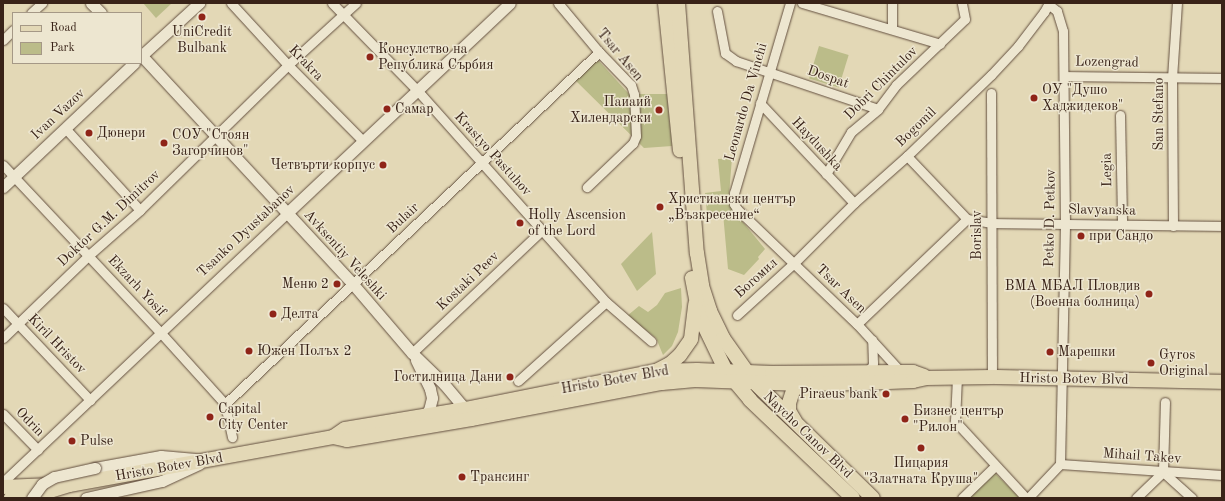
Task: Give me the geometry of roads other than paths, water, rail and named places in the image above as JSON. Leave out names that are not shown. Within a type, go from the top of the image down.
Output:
[{"type":"main road","points":[[665,3],[690,261],[695,299],[700,315],[731,376],[750,400],[820,468],[845,498]]},
{"type":"main road","name":"Naycho Canov Blvd","points":[[678,3],[697,253],[702,286],[710,311],[723,338],[754,382],[873,498]]},
{"type":"main road","points":[[656,370],[670,364],[680,356],[691,339],[695,299]]},
{"type":"main road","name":"Hristo Botev Blvd","points":[[3,487],[69,486],[333,437],[347,440],[468,414],[656,370],[731,376],[754,382],[801,384],[914,381],[926,378],[957,377],[1222,382]]},
{"type":"main road","name":"Hristo Botev Blvd","points":[[333,437],[345,429],[424,416],[468,414],[662,384],[731,376],[745,371],[913,372],[926,378]]},
{"type":"main road","points":[[798,426],[790,411],[789,402],[793,391],[801,384]]},
{"type":"main road","name":"Naycho Canov Blvd","points":[[820,468],[853,498]]},
{"type":"main road","points":[[11,498],[30,497],[69,486]]},
{"type":"street","points":[[32,12],[42,3]]},
{"type":"street","points":[[92,3],[100,12]]},
{"type":"street","points":[[142,55],[199,3]]},
{"type":"street","name":"Krakra","points":[[231,3],[288,65],[363,141]]},
{"type":"street","name":"Krastyo Pastuhov","points":[[332,3],[343,16],[417,90],[483,162],[606,302],[651,341]]},
{"type":"street","name":"Doktor G.M. Dimitrov","points":[[3,338],[89,255],[140,210],[288,65],[356,3]]},
{"type":"street","name":"Tsanko Dyustabanov","points":[[3,482],[160,332],[510,3]]},
{"type":"street","name":"Tsar Asen","points":[[558,3],[599,52],[634,90],[636,136],[631,146],[587,187]]},
{"type":"street","name":"Leonardo Da Vinchi","points":[[737,209],[734,204],[734,193],[790,3]]},
{"type":"street","points":[[802,3],[940,44]]},
{"type":"street","points":[[892,3],[892,29]]},
{"type":"street","name":"Dobri Chintulov","points":[[826,174],[851,132],[878,110],[896,85],[965,19],[962,3]]},
{"type":"street","name":"Petko D. Petkov","points":[[1049,3],[1057,12],[1062,22],[1064,76],[1065,224],[1060,464]]},
{"type":"street","name":"Bogomil","points":[[794,263],[854,203],[907,156],[1012,52],[1044,12],[1049,3]]},
{"type":"street","name":"San Stefano","points":[[1173,226],[1172,78],[1177,3]]},
{"type":"street","name":"Dospat","points":[[717,11],[725,53],[736,61],[878,110]]},
{"type":"street","points":[[3,40],[12,31]]},
{"type":"street","name":"Bulair","points":[[224,404],[599,52]]},
{"type":"street","name":"Avksentiy Veleshki","points":[[142,57],[287,213],[412,352],[444,384],[468,414]]},
{"type":"street","name":"Ivan Vazov","points":[[3,187],[133,64]]},
{"type":"street","name":"Lozengrad","points":[[1064,76],[1222,78]]},
{"type":"street","name":"Borislav","points":[[991,93],[992,377]]},
{"type":"street","name":"Haydushka","points":[[760,103],[854,203]]},
{"type":"street","name":"Legia","points":[[1120,115],[1122,224]]},
{"type":"street","points":[[65,128],[140,210]]},
{"type":"street","points":[[857,324],[967,219],[907,156]]},
{"type":"street","name":"Ekzarh Yosif","points":[[3,165],[89,255],[224,404],[232,437]]},
{"type":"street","name":"Tsar Asen","points":[[737,209],[857,324],[901,372]]},
{"type":"street","name":"Slavyanska","points":[[967,219],[991,223],[1222,226]]},
{"type":"street","name":"Kostaki Peev","points":[[412,352],[542,230]]},
{"type":"street","name":"Богомил","points":[[737,315],[794,263]]},
{"type":"street","points":[[518,381],[606,302]]},
{"type":"street","name":"Kiril Hristov","points":[[3,308],[90,400]]},
{"type":"street","points":[[865,372],[872,367],[873,363],[872,340]]},
{"type":"street","name":"Avksentiy Veleshki","points":[[412,352],[430,389],[431,403],[424,416]]},
{"type":"street","points":[[957,377],[955,421],[995,466],[1027,498],[1060,464]]},
{"type":"street","points":[[1136,498],[1163,472],[1165,402]]},
{"type":"street","name":"Odrin","points":[[3,414],[38,450]]},
{"type":"street","points":[[32,498],[42,484],[54,477],[95,468],[161,456],[209,460]]},
{"type":"street","points":[[86,498],[162,481],[209,460]]},
{"type":"street","name":"Mihail Takev","points":[[1060,464],[1163,472],[1222,474]]},
{"type":"street","points":[[962,498],[995,466]]},
{"type":"street","points":[[1163,472],[1192,498]]},
{"type":"place","name":"UniCredit Bulbank","points":[[202,17]]},
{"type":"place","name":"Консулство на Република Сърбия","points":[[370,57]]},
{"type":"place","name":"ОУ \"Душо Хаджидеков\"","points":[[1034,98]]},
{"type":"place","name":"Самар","points":[[387,109]]},
{"type":"place","name":"Паиаий Хилендарски","points":[[659,110]]},
{"type":"place","name":"Дюнери","points":[[89,133]]},
{"type":"place","name":"СОУ \"Стоян Загорчинов\"","points":[[164,143]]},
{"type":"place","name":"Четвърти корпус","points":[[383,165]]},
{"type":"place","name":"Христиански център „Възкресение“","points":[[660,207]]},
{"type":"place","name":"Holly Ascension of the Lord","points":[[520,223]]},
{"type":"place","name":"при Сандо","points":[[1081,236]]},
{"type":"place","name":"Меню 2","points":[[337,284]]},
{"type":"place","name":"ВМА МБАЛ Пловдив (Военна болница)","points":[[1149,294]]},
{"type":"place","name":"Делта","points":[[273,314]]},
{"type":"place","name":"Южен Полъх 2","points":[[249,351]]},
{"type":"place","name":"Марешки","points":[[1050,352]]},
{"type":"place","name":"Gyros Original","points":[[1151,363]]},
{"type":"place","name":"Гостилница Дани","points":[[510,377]]},
{"type":"place","name":"Piraeus bank","points":[[886,394]]},
{"type":"place","name":"Capital City Center","points":[[210,417]]},
{"type":"place","name":"Бизнес център \"Рилон\"","points":[[905,419]]},
{"type":"place","name":"Pulse","points":[[72,441]]},
{"type":"place","name":"Пицария \"Златната Круша\"","points":[[921,448]]},
{"type":"place","name":"Трансинг","points":[[462,477]]}]
